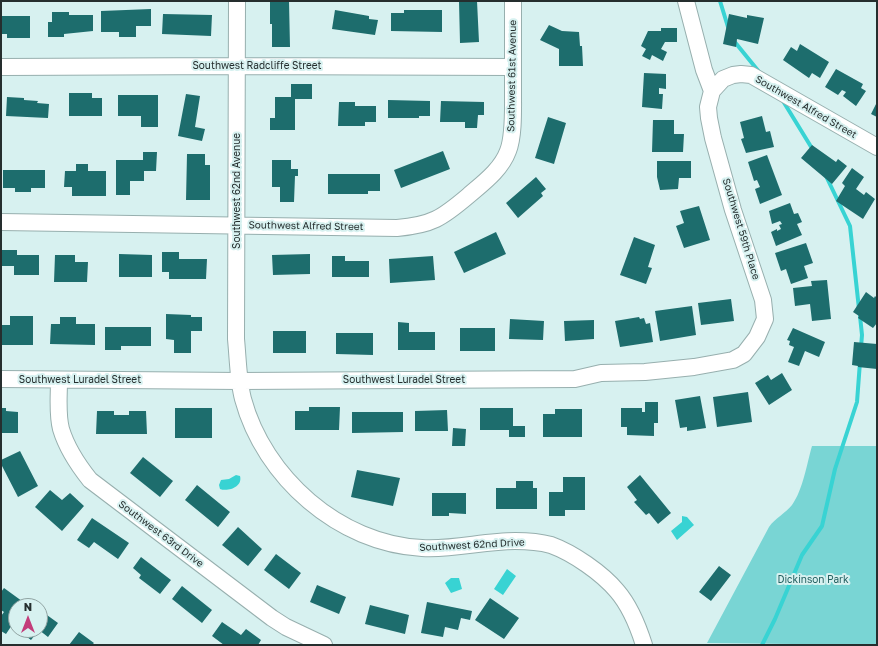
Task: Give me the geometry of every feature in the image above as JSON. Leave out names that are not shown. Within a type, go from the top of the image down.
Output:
[{"type":"street","name":"Southwest 62nd Avenue","points":[[237,1],[236,339],[240,381]]},
{"type":"street","name":"Southwest 61st Avenue","points":[[508,150],[512,123],[513,1]]},
{"type":"street","points":[[691,6],[714,88]]},
{"type":"street","name":"Southwest Radcliffe Street","points":[[1,67],[513,67]]},
{"type":"street","name":"Southwest Alfred Street","points":[[714,88],[723,79],[734,75],[751,75],[877,147]]},
{"type":"street","name":"Southwest 59th Place","points":[[714,88],[708,107],[709,118],[733,210],[763,300]]},
{"type":"street","name":"Southwest Alfred Street","points":[[1,222],[397,228],[414,226],[446,214],[487,179],[501,164],[508,150]]},
{"type":"street","name":"Southwest Luradel Street","points":[[1,379],[240,381],[574,379],[601,374],[645,372],[694,367],[733,360],[744,354],[757,337],[765,319],[763,300]]},
{"type":"street","name":"Southwest 63rd Drive","points":[[59,380],[59,411],[61,428],[72,455],[90,480],[272,618],[286,627],[324,645]]},
{"type":"street","name":"Southwest 62nd Drive","points":[[240,381],[248,415],[275,466],[293,487],[328,516],[366,536],[408,547],[435,548],[514,541],[551,546],[595,570],[618,592],[630,612],[644,645]]},
{"type":"green space","name":"Dickinson Park","points":[[812,446],[877,446],[877,645],[707,643],[769,527],[790,508],[796,499],[802,484]]},
{"type":"shaded area","points":[[236,475],[240,476],[237,486],[227,490],[220,489],[219,485],[221,480],[229,479]]},
{"type":"shaded area","points":[[682,516],[687,517],[694,525],[677,540],[671,531],[682,522]]},
{"type":"shaded area","points":[[507,569],[516,576],[503,595],[494,589]]},
{"type":"shaded area","points":[[451,578],[459,578],[462,589],[451,593],[445,583]]},
{"type":"building","points":[[270,1],[289,1],[290,47],[272,47]]},
{"type":"building","points":[[459,1],[477,1],[479,42],[460,43]]},
{"type":"building","points":[[151,9],[151,26],[136,26],[136,37],[119,37],[119,32],[101,32],[101,11]]},
{"type":"building","points":[[335,10],[369,16],[369,19],[378,20],[375,35],[332,29]]},
{"type":"building","points":[[404,10],[442,10],[442,32],[391,31],[391,13],[404,13]]},
{"type":"building","points":[[52,12],[69,12],[69,15],[93,15],[93,31],[64,34],[64,37],[48,37],[48,22],[52,22]]},
{"type":"building","points":[[163,14],[212,15],[211,36],[162,34]]},
{"type":"building","points":[[729,14],[747,18],[747,15],[764,18],[758,44],[737,39],[736,47],[723,44]]},
{"type":"building","points":[[1,16],[30,16],[30,38],[7,38],[7,34],[1,34]]},
{"type":"building","points":[[549,25],[562,31],[579,32],[580,46],[582,46],[583,66],[559,66],[559,49],[540,40]]},
{"type":"building","points":[[661,28],[677,28],[677,42],[665,42],[661,49],[667,52],[663,61],[652,55],[650,60],[642,56],[646,49],[641,46],[648,31],[661,31]]},
{"type":"building","points":[[800,44],[829,62],[820,78],[812,73],[809,78],[783,60],[791,47],[797,51]]},
{"type":"building","points":[[836,69],[863,84],[861,88],[866,91],[856,106],[843,96],[846,92],[842,90],[838,95],[825,87]]},
{"type":"building","points":[[644,73],[666,74],[666,89],[659,88],[659,94],[663,94],[662,109],[642,107]]},
{"type":"building","points":[[291,84],[312,84],[312,99],[295,99],[295,130],[270,130],[270,118],[275,118],[275,97],[291,97]]},
{"type":"building","points":[[69,93],[92,93],[92,98],[102,98],[102,116],[69,116]]},
{"type":"building","points":[[186,94],[200,96],[195,127],[205,129],[202,141],[178,136]]},
{"type":"building","points":[[118,95],[158,95],[158,127],[141,127],[141,116],[118,116]]},
{"type":"building","points":[[7,97],[24,98],[24,100],[38,101],[37,103],[49,104],[48,118],[6,116]]},
{"type":"building","points":[[388,100],[430,101],[430,116],[419,116],[419,118],[388,118]]},
{"type":"building","points":[[441,101],[484,102],[484,115],[478,115],[477,128],[465,128],[465,122],[440,122]]},
{"type":"building","points":[[339,102],[355,102],[355,106],[376,106],[376,122],[365,122],[365,126],[338,126]]},
{"type":"building","points":[[877,102],[877,117],[871,114]]},
{"type":"building","points":[[762,116],[766,132],[770,131],[774,147],[746,153],[741,139],[744,138],[740,122]]},
{"type":"building","points":[[548,117],[566,123],[554,164],[535,158]]},
{"type":"building","points":[[653,120],[674,120],[674,134],[684,134],[683,152],[652,152]]},
{"type":"building","points":[[812,145],[836,162],[838,159],[847,166],[832,184],[801,158]]},
{"type":"building","points":[[443,151],[450,169],[401,188],[394,170]]},
{"type":"building","points":[[143,152],[157,152],[156,171],[144,171],[144,181],[130,181],[130,195],[116,195],[116,160],[143,160]]},
{"type":"building","points":[[187,154],[205,154],[205,165],[210,165],[210,200],[186,200]]},
{"type":"building","points":[[767,155],[782,195],[760,204],[755,189],[760,187],[757,180],[754,181],[748,162]]},
{"type":"building","points":[[272,160],[291,160],[291,169],[298,169],[298,176],[295,176],[294,202],[280,202],[280,187],[272,187]]},
{"type":"building","points":[[657,161],[691,161],[691,178],[679,178],[678,189],[660,190],[657,177]]},
{"type":"building","points":[[76,164],[88,164],[88,171],[106,171],[106,196],[72,196],[72,187],[64,187],[65,171],[76,171]]},
{"type":"building","points":[[852,168],[864,177],[856,189],[864,195],[866,192],[875,199],[863,219],[836,201],[845,186],[842,183]]},
{"type":"building","points":[[3,170],[45,170],[45,188],[31,188],[31,192],[15,192],[15,188],[3,188]]},
{"type":"building","points":[[328,174],[380,174],[380,191],[368,191],[368,194],[328,194]]},
{"type":"building","points":[[536,177],[546,189],[541,193],[543,196],[518,218],[506,203]]},
{"type":"building","points":[[790,203],[794,214],[798,213],[802,222],[797,224],[802,235],[776,246],[771,232],[781,229],[779,225],[782,224],[780,221],[772,224],[769,211]]},
{"type":"building","points":[[699,206],[710,240],[684,248],[676,226],[684,223],[680,211]]},
{"type":"building","points":[[496,232],[506,254],[464,273],[454,252]]},
{"type":"building","points":[[634,237],[655,245],[648,267],[652,268],[646,284],[620,275]]},
{"type":"building","points":[[806,243],[813,263],[804,266],[808,278],[791,284],[786,269],[781,271],[775,253]]},
{"type":"building","points":[[1,250],[17,250],[17,255],[39,255],[39,275],[14,275],[14,266],[1,266]]},
{"type":"building","points":[[162,252],[179,252],[179,259],[207,259],[206,279],[169,279],[169,272],[162,272]]},
{"type":"building","points":[[119,254],[152,255],[152,277],[119,277]]},
{"type":"building","points":[[310,254],[310,274],[273,275],[272,255]]},
{"type":"building","points":[[55,255],[75,255],[75,262],[88,262],[87,282],[54,282]]},
{"type":"building","points":[[332,256],[345,256],[345,261],[369,261],[369,277],[332,277]]},
{"type":"building","points":[[433,256],[435,280],[390,283],[389,259]]},
{"type":"building","points":[[827,280],[831,319],[812,321],[810,304],[795,306],[793,288],[812,286],[811,281]]},
{"type":"building","points":[[866,292],[874,298],[875,296],[877,298],[877,323],[873,328],[858,318],[859,316],[853,312]]},
{"type":"building","points":[[731,299],[734,321],[701,325],[698,303]]},
{"type":"building","points":[[692,306],[696,335],[660,341],[655,311]]},
{"type":"building","points":[[166,314],[202,317],[202,331],[191,331],[191,353],[174,353],[174,340],[166,339]]},
{"type":"building","points":[[10,316],[33,316],[33,345],[2,345],[2,325],[10,325]]},
{"type":"building","points":[[60,317],[76,317],[76,324],[95,324],[95,345],[50,344],[51,324],[60,324]]},
{"type":"building","points":[[639,317],[640,319],[644,318],[646,324],[650,323],[653,342],[620,347],[615,321]]},
{"type":"building","points":[[510,319],[544,321],[543,340],[509,339]]},
{"type":"building","points":[[594,320],[594,339],[565,341],[564,321]]},
{"type":"building","points":[[398,322],[409,323],[409,332],[435,332],[435,350],[398,350]]},
{"type":"building","points":[[105,327],[151,327],[151,346],[121,346],[121,350],[105,350]]},
{"type":"building","points":[[460,328],[495,328],[495,351],[460,351]]},
{"type":"building","points":[[793,328],[825,342],[819,357],[805,351],[799,366],[788,362],[794,347],[789,345],[790,341],[787,340]]},
{"type":"building","points":[[273,331],[306,331],[306,353],[273,353]]},
{"type":"building","points":[[336,333],[373,333],[373,355],[336,354]]},
{"type":"building","points":[[854,342],[877,344],[877,369],[852,365]]},
{"type":"building","points":[[782,373],[792,390],[769,405],[755,383],[768,375],[771,380]]},
{"type":"building","points":[[748,392],[752,422],[717,427],[713,397]]},
{"type":"building","points":[[700,396],[706,428],[687,431],[687,427],[680,428],[675,400]]},
{"type":"building","points":[[645,402],[658,402],[658,423],[654,423],[654,436],[627,435],[627,427],[621,427],[621,408],[642,408],[642,412],[645,412]]},
{"type":"building","points":[[309,407],[340,407],[339,430],[295,430],[295,411],[309,411]]},
{"type":"building","points":[[1,408],[6,408],[6,411],[18,412],[18,433],[1,433]]},
{"type":"building","points":[[175,408],[212,408],[212,438],[175,438]]},
{"type":"building","points":[[480,408],[513,408],[513,426],[525,426],[525,437],[509,437],[509,430],[480,430]]},
{"type":"building","points":[[555,409],[582,409],[582,437],[543,437],[543,414],[555,414]]},
{"type":"building","points":[[447,410],[448,431],[415,431],[415,411]]},
{"type":"building","points":[[97,411],[114,411],[114,415],[129,415],[129,411],[146,411],[147,434],[96,434]]},
{"type":"building","points":[[352,412],[403,412],[403,432],[352,433]]},
{"type":"building","points":[[453,428],[466,429],[465,446],[452,446]]},
{"type":"building","points":[[20,451],[38,486],[18,497],[1,464],[1,460]]},
{"type":"building","points":[[143,457],[173,481],[160,497],[130,473]]},
{"type":"building","points":[[357,470],[400,478],[393,506],[351,497]]},
{"type":"building","points":[[640,475],[671,513],[658,524],[649,513],[646,515],[634,502],[637,500],[627,487]]},
{"type":"building","points":[[563,477],[585,477],[585,510],[565,510],[565,516],[549,516],[549,492],[563,492]]},
{"type":"building","points":[[516,481],[533,481],[533,488],[537,488],[537,509],[496,509],[496,488],[516,488]]},
{"type":"building","points":[[197,485],[230,512],[218,527],[185,500]]},
{"type":"building","points":[[50,490],[62,500],[70,493],[84,506],[62,531],[35,507]]},
{"type":"building","points":[[432,493],[466,493],[466,514],[449,513],[449,516],[432,516]]},
{"type":"building","points":[[92,518],[129,543],[118,559],[94,542],[89,548],[77,540]]},
{"type":"building","points":[[238,527],[262,549],[248,566],[222,545]]},
{"type":"building","points":[[276,554],[301,573],[289,589],[264,570]]},
{"type":"building","points":[[141,557],[171,580],[160,594],[139,578],[141,575],[133,568]]},
{"type":"building","points":[[719,566],[731,575],[711,601],[699,592]]},
{"type":"building","points":[[317,585],[346,597],[339,614],[310,602]]},
{"type":"building","points":[[182,586],[212,610],[202,623],[172,599]]},
{"type":"building","points":[[4,588],[18,598],[8,598],[8,631],[6,634],[1,631],[1,616],[4,612],[1,610],[1,592]]},
{"type":"building","points":[[490,598],[519,618],[504,639],[475,620]]},
{"type":"building","points":[[427,602],[472,611],[470,620],[461,618],[458,630],[445,627],[443,637],[421,633]]},
{"type":"building","points":[[370,605],[409,615],[405,634],[365,624]]},
{"type":"building","points":[[48,616],[58,623],[48,637]]},
{"type":"building","points":[[222,622],[241,635],[246,629],[261,640],[258,645],[224,645],[212,636]]},
{"type":"building","points":[[79,632],[94,643],[92,645],[69,645]]},
{"type":"waterway","points":[[720,1],[728,27]]},
{"type":"waterway","points":[[734,41],[760,73]]},
{"type":"waterway","points":[[783,101],[813,150]]},
{"type":"waterway","points":[[826,176],[850,226],[859,309]]},
{"type":"waterway","points":[[860,316],[862,335],[861,347]]},
{"type":"waterway","points":[[762,645],[775,619],[802,555],[822,526],[835,469],[857,402],[860,362]]}]
